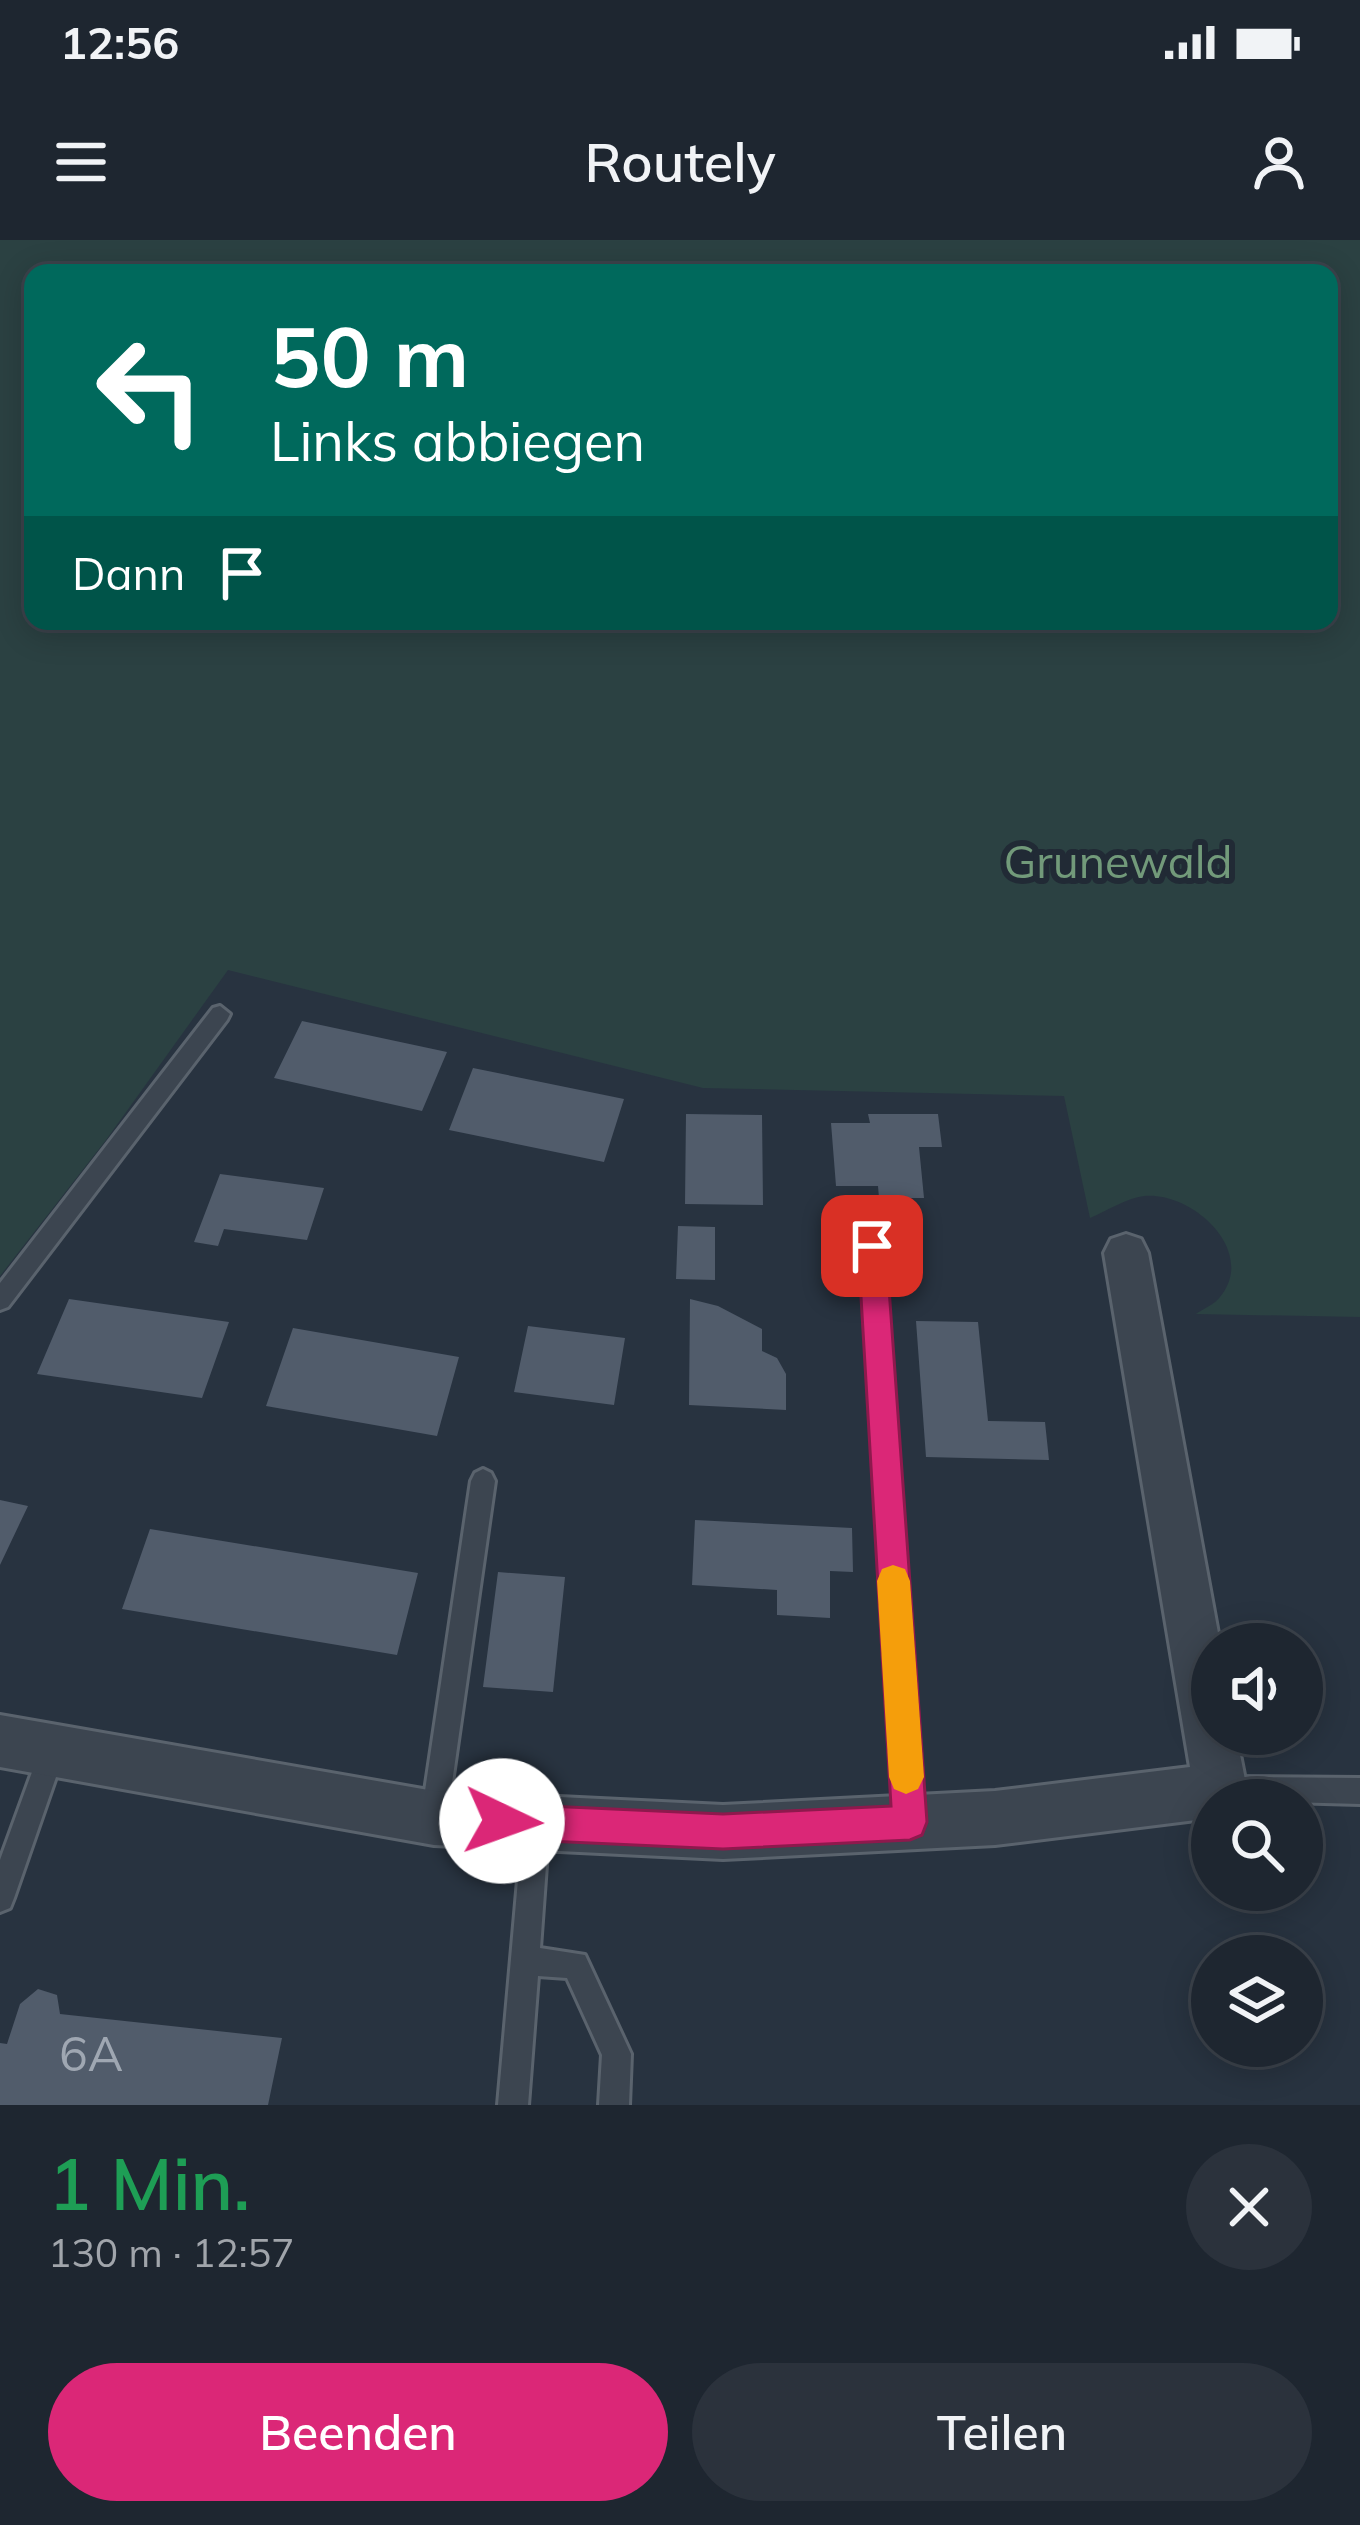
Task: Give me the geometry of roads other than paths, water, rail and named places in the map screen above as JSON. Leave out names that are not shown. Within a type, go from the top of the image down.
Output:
[{"type":"street","points":[[1126,1253],[1218,1779]]},
{"type":"street","points":[[0,1741],[434,1818],[723,1832],[995,1818],[1191,1794]]},
{"type":"lane","points":[[0,1300],[220,1014]]},
{"type":"lane","points":[[872,1246],[910,1822]]},
{"type":"lane","points":[[434,1818],[483,1481]]},
{"type":"lane","points":[[0,1898],[52,1751]]},
{"type":"lane","points":[[1323,1791],[1360,1791]]},
{"type":"lane","points":[[513,2105],[536,1823]]},
{"type":"lane","points":[[525,1961],[575,1965],[617,2054],[614,2105]]},
{"type":"park label","name":"Grunewald","points":[[1118,861]]}]
